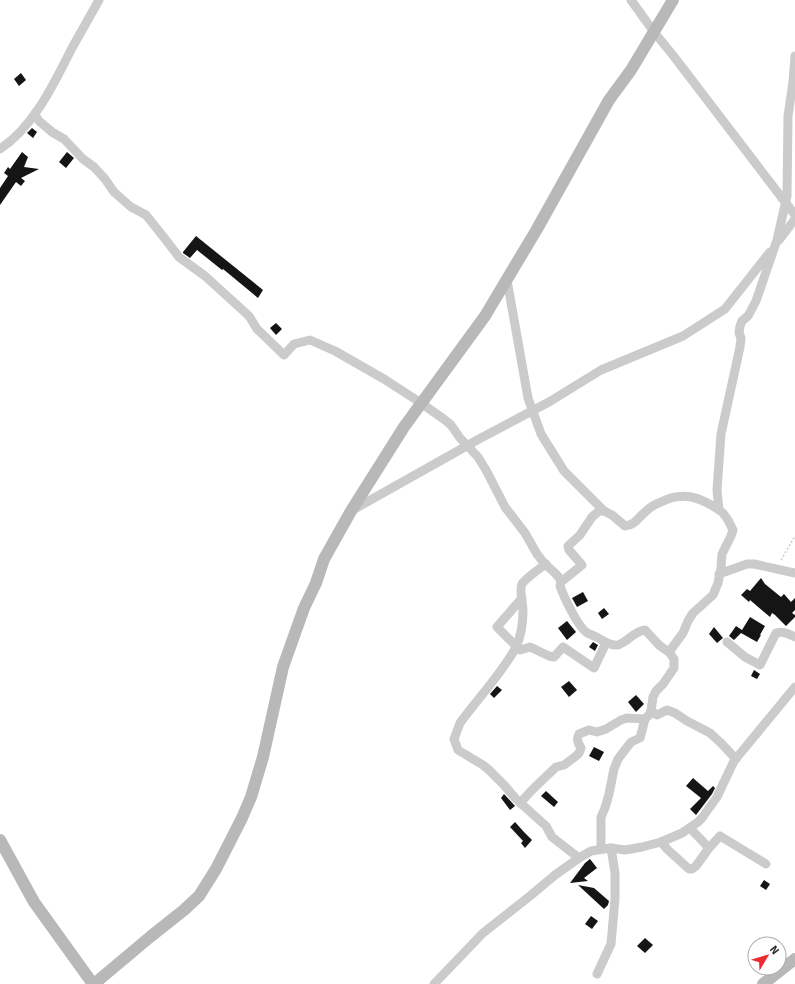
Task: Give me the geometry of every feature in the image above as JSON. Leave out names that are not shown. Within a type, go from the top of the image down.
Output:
[{"type":"street","points":[[0,149],[11,141],[35,115],[57,78],[99,0]]},
{"type":"street","points":[[631,0],[795,215]]},
{"type":"street","points":[[0,840],[34,902],[93,984],[199,896],[216,869],[251,797],[263,757],[283,666],[324,559],[404,427],[485,316],[537,230],[609,100],[631,70],[672,0]]},
{"type":"street","points":[[719,510],[717,490],[721,434],[740,347],[740,326],[756,302],[776,245],[786,202],[788,116],[795,56]]},
{"type":"street","points":[[35,115],[39,121],[52,132],[64,139],[83,159],[98,170],[114,192],[131,206],[146,215],[179,257],[205,276],[249,316],[257,329],[284,355],[294,344],[310,340],[335,351],[384,379],[422,403],[451,425],[460,438],[478,457],[505,507],[525,533],[537,554],[556,574],[561,582],[560,587],[579,623],[586,632],[598,637],[606,643],[617,645],[641,630],[645,630],[660,646],[670,652],[674,659],[674,668],[653,697],[651,711],[645,719],[640,738],[631,742],[618,759],[614,769],[609,794],[601,817],[601,849]]},
{"type":"street","points":[[352,511],[467,445],[549,402],[601,370],[684,336],[725,309],[795,219]]},
{"type":"street","points":[[507,280],[528,398],[541,434],[564,471],[604,511],[612,515],[625,526],[635,523],[653,506],[671,497],[684,495],[703,500],[723,513],[728,520],[732,530],[731,536],[722,554],[718,583],[713,594],[693,613],[683,633],[670,652]]},
{"type":"street","points":[[561,582],[582,565],[569,550],[568,546],[580,535],[592,517],[599,511],[604,511]]},
{"type":"street","points":[[546,564],[534,572],[522,584],[522,627],[516,646],[492,682],[460,723],[454,739],[458,750],[489,770],[520,803],[546,826],[552,837],[578,858]]},
{"type":"street","points":[[719,574],[747,564],[754,564],[795,573]]},
{"type":"street","points":[[522,598],[497,627],[520,650],[530,647],[554,657],[563,647],[594,668],[606,643]]},
{"type":"street","points":[[727,642],[745,657],[760,665],[776,633],[787,633],[795,637]]},
{"type":"street","points":[[434,984],[483,933],[578,858],[591,851],[601,849],[611,848],[625,850],[661,842],[690,828],[702,818],[717,798],[722,784],[736,759],[795,687]]},
{"type":"street","points":[[651,711],[657,715],[667,710],[675,713],[710,733],[736,759]]},
{"type":"street","points":[[520,803],[556,767],[564,765],[579,752],[579,734],[589,730],[597,732],[627,718],[645,719]]},
{"type":"street","points":[[690,828],[708,848]]},
{"type":"street","points":[[661,842],[689,869],[696,866],[708,848],[721,836],[766,864]]},
{"type":"street","points":[[597,974],[611,944],[615,899],[615,873],[611,848]]},
{"type":"street","points":[[763,984],[795,959]]},
{"type":"path","points":[[776,569],[795,536]]},
{"type":"building","points":[[21,73],[26,80],[19,86],[14,79]]},
{"type":"building","points":[[32,128],[37,132],[33,138],[27,133]]},
{"type":"building","points":[[22,152],[28,157],[24,167],[39,169],[21,178],[25,181],[21,186],[16,182],[0,205],[0,188],[8,176],[4,173],[8,167],[10,169]]},
{"type":"building","points":[[67,152],[74,158],[66,168],[59,162]]},
{"type":"building","points":[[196,236],[263,290],[258,298],[197,250],[190,258],[183,253]]},
{"type":"building","points":[[276,323],[282,329],[276,335],[270,328]]},
{"type":"building","points":[[761,578],[765,584],[781,597],[784,594],[791,602],[795,598],[795,610],[792,613],[795,617],[786,626],[775,615],[772,613],[770,617],[750,600],[749,602],[741,595],[747,589],[750,591]]},
{"type":"building","points":[[583,592],[588,601],[577,607],[572,598]]},
{"type":"building","points":[[604,608],[609,614],[602,619],[598,613]]},
{"type":"building","points":[[750,617],[765,626],[757,642],[741,633],[734,640],[729,636],[736,626],[742,630]]},
{"type":"building","points":[[567,621],[576,632],[567,640],[558,628]]},
{"type":"building","points":[[714,627],[723,638],[717,643],[709,634]]},
{"type":"building","points":[[593,642],[598,645],[595,651],[589,647]]},
{"type":"building","points":[[754,670],[760,674],[757,679],[751,676]]},
{"type":"building","points":[[569,681],[577,690],[569,697],[561,687]]},
{"type":"building","points":[[497,686],[502,690],[494,698],[490,694]]},
{"type":"building","points":[[636,695],[644,704],[636,712],[628,702]]},
{"type":"building","points":[[594,747],[604,752],[599,761],[589,756]]},
{"type":"building","points":[[693,778],[708,791],[713,786],[715,788],[696,815],[690,809],[701,798],[686,786]]},
{"type":"building","points":[[546,791],[558,802],[554,807],[541,796]]},
{"type":"building","points":[[504,794],[515,806],[510,810],[501,798]]},
{"type":"building","points":[[515,822],[532,840],[525,848],[521,843],[523,841],[510,827]]},
{"type":"building","points":[[590,859],[597,868],[584,878],[588,881],[570,883],[585,863]]},
{"type":"building","points":[[764,880],[770,884],[766,890],[760,886]]},
{"type":"building","points":[[578,885],[594,888],[609,901],[608,905],[604,909]]},
{"type":"building","points":[[591,916],[598,921],[592,929],[585,924]]},
{"type":"building","points":[[645,938],[653,945],[645,953],[637,946]]}]
